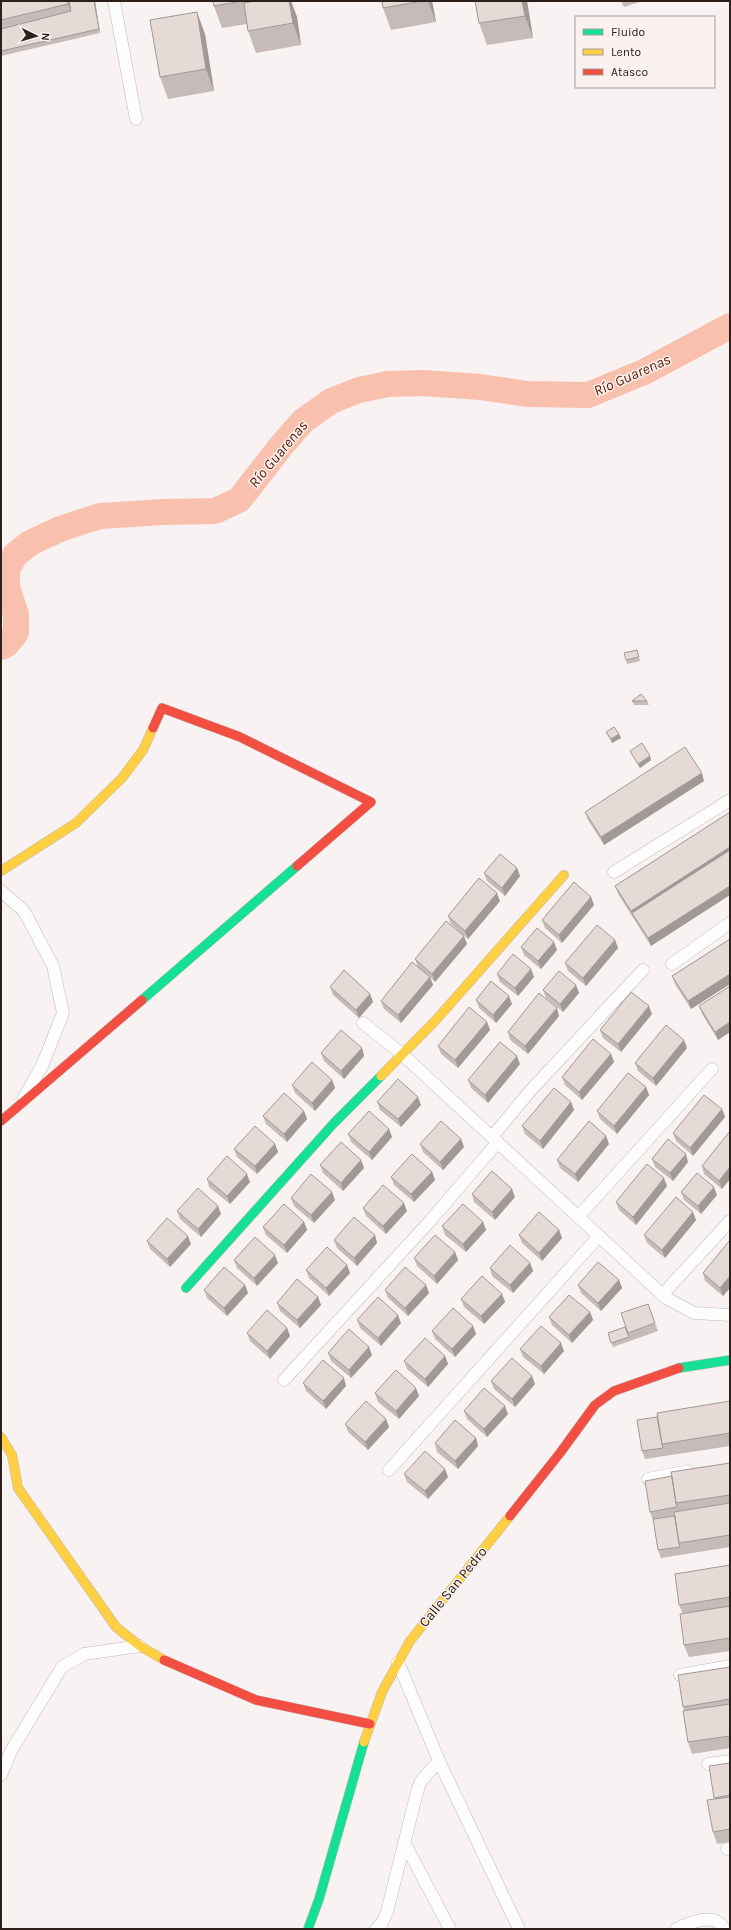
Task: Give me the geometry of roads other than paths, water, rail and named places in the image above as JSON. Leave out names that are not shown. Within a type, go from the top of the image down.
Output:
[{"type":"street","points":[[114,1],[136,119]]},
{"type":"street","points":[[1,871],[76,823],[122,778],[143,750],[162,708],[240,737],[371,802],[1,1121]]},
{"type":"street","points":[[614,872],[730,800]]},
{"type":"street","points":[[186,1288],[334,1123],[435,1021],[564,875]]},
{"type":"street","points":[[1,891],[24,912],[53,966],[62,1013],[42,1066],[19,1106]]},
{"type":"street","points":[[672,964],[730,923]]},
{"type":"street","points":[[284,1380],[430,1221],[495,1140],[532,1090],[643,970]]},
{"type":"street","points":[[363,1022],[402,1054],[662,1295],[675,1304],[694,1313],[730,1315]]},
{"type":"street","points":[[578,1217],[712,1069]]},
{"type":"street","points":[[662,1295],[730,1221]]},
{"type":"street","points":[[389,1470],[599,1236]]},
{"type":"street","name":"Calle San Pedro","points":[[308,1929],[319,1899],[358,1758],[370,1724],[382,1692],[410,1641],[595,1405],[614,1391],[673,1369],[730,1360]]},
{"type":"street","points":[[1,1437],[12,1455],[18,1488],[80,1579],[116,1627],[140,1646],[160,1658],[256,1700],[370,1724]]},
{"type":"street","points":[[648,1479],[700,1469]]},
{"type":"street","points":[[1,1775],[11,1752],[62,1667],[84,1654],[140,1646]]},
{"type":"street","points":[[398,1662],[439,1761],[519,1929]]},
{"type":"street","points":[[680,1675],[730,1666]]},
{"type":"street","points":[[376,1929],[382,1923],[387,1912],[421,1781],[439,1761]]},
{"type":"street","points":[[708,1764],[730,1761]]},
{"type":"street","points":[[404,1842],[450,1929]]},
{"type":"street","points":[[676,1929],[694,1921],[709,1920],[722,1925],[724,1929]]},
{"type":"waterway","name":"Río Guarenas","points":[[1,647],[6,645],[16,633],[16,615],[7,587],[7,570],[15,555],[30,543],[60,529],[100,516],[163,512],[215,511],[239,500],[281,446],[303,421],[331,401],[359,390],[388,384],[424,383],[480,387],[527,394],[588,395],[644,372],[730,326]]}]
